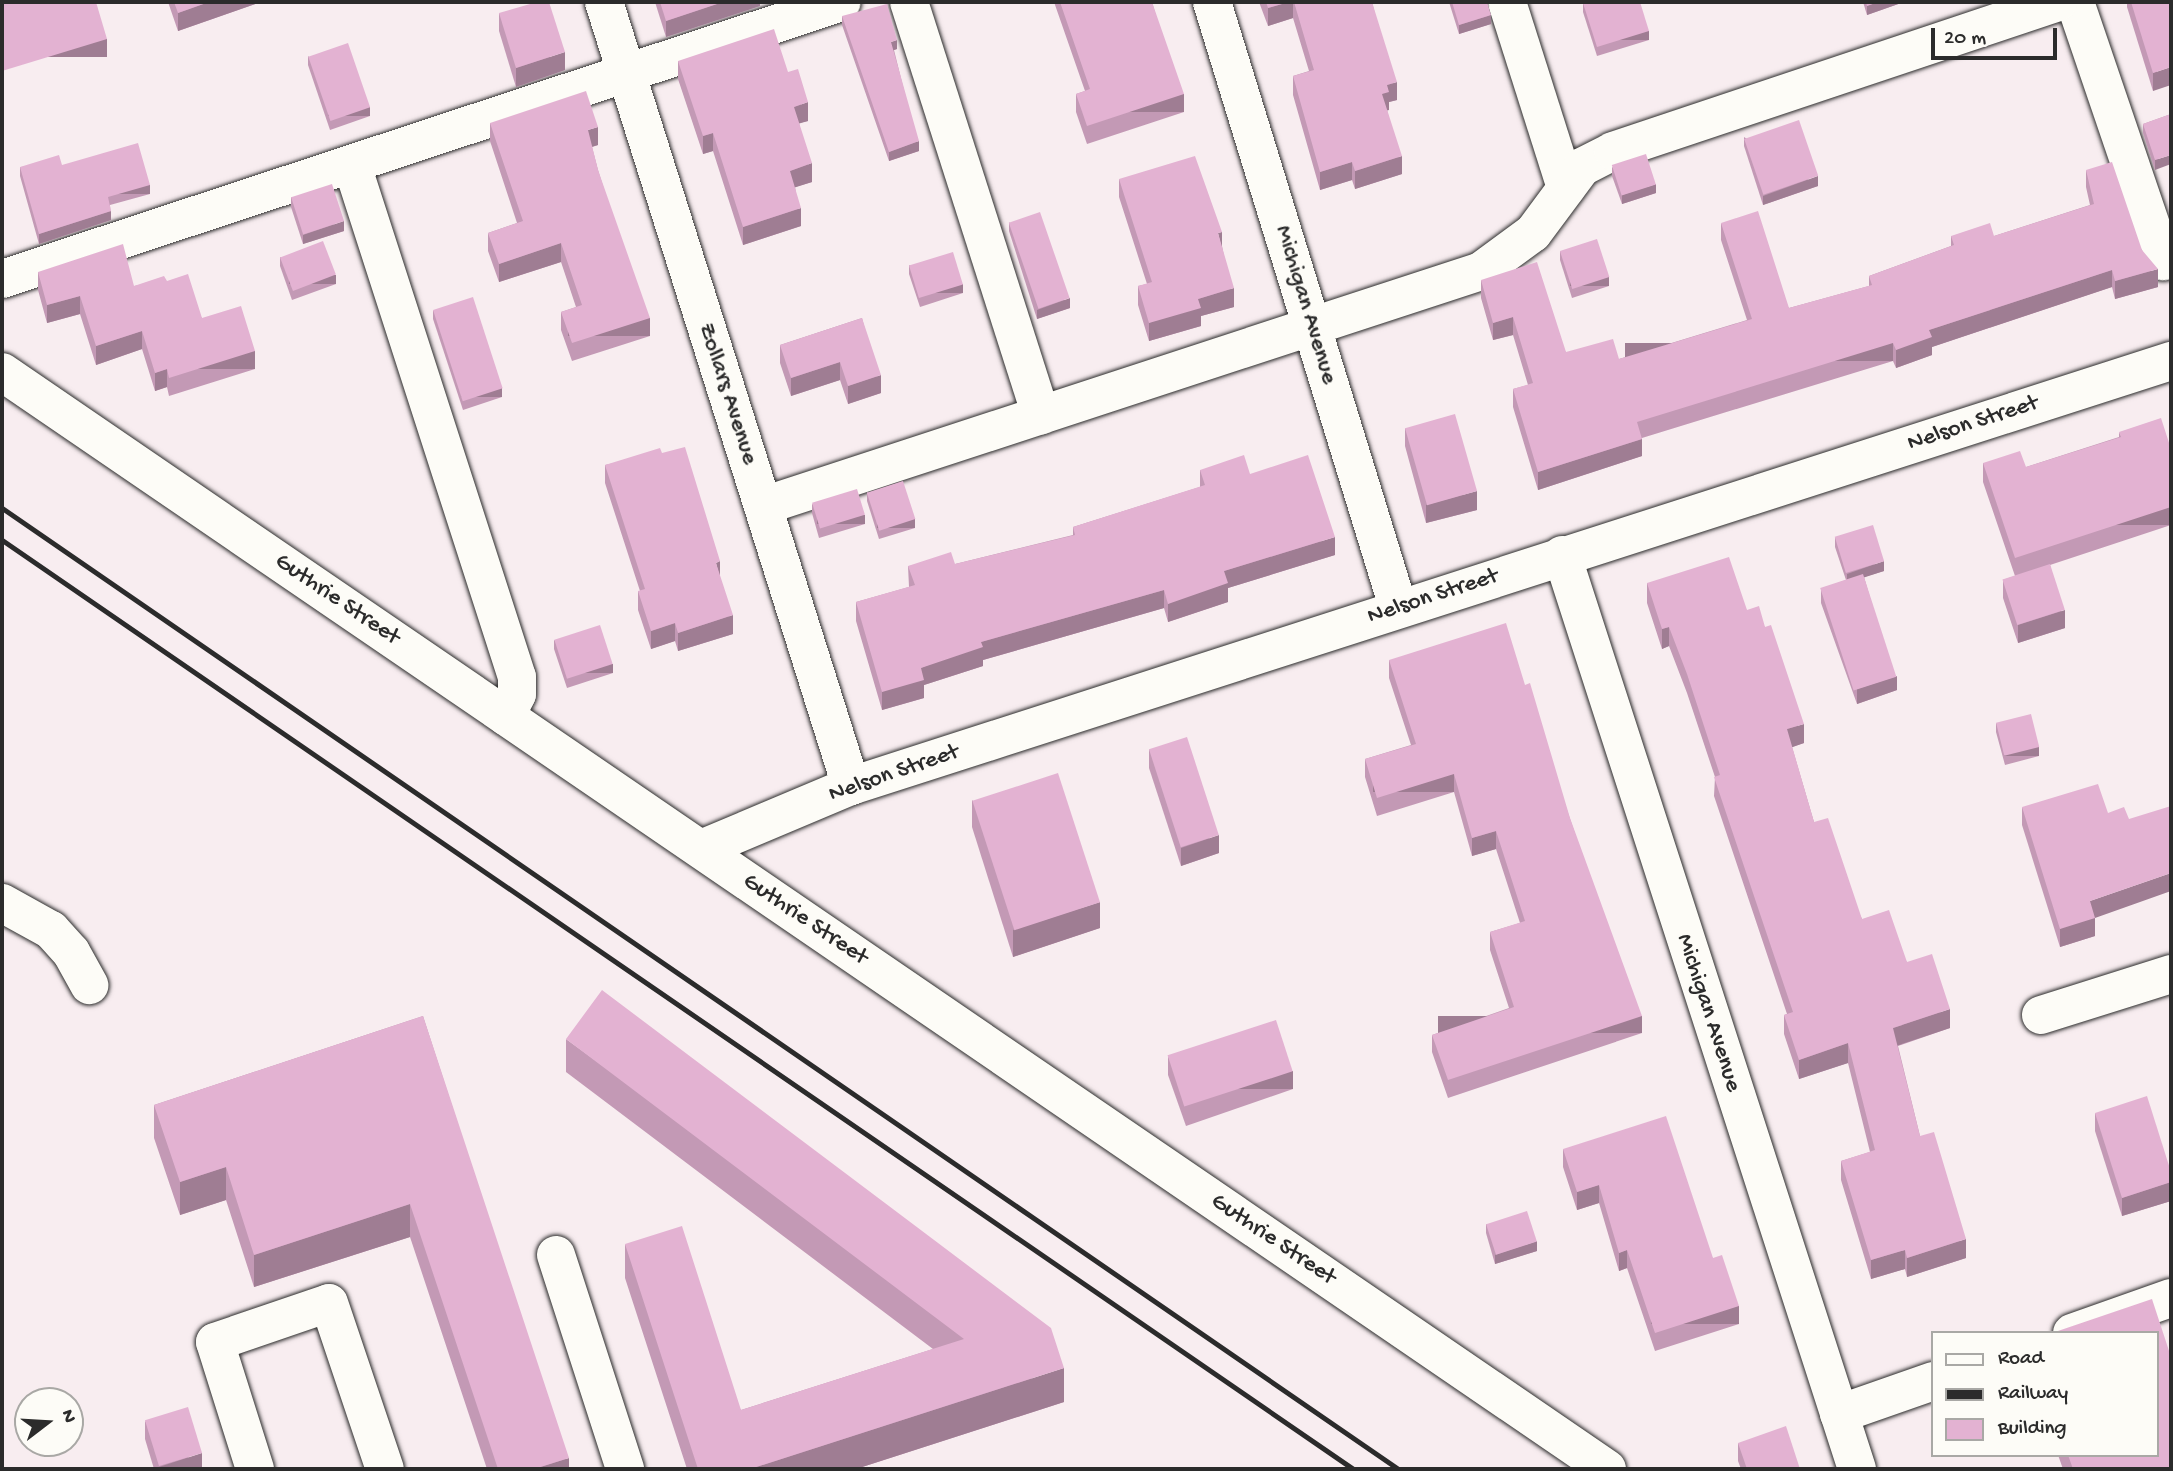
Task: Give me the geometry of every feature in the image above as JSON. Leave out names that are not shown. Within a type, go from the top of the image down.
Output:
[{"type":"street","name":"Zollars Avenue","points":[[604,2],[851,786]]},
{"type":"street","points":[[2,279],[842,2]]},
{"type":"street","points":[[909,2],[1041,415]]},
{"type":"street","name":"Michigan Avenue","points":[[1212,2],[1398,607]]},
{"type":"street","points":[[1507,2],[1566,188]]},
{"type":"street","points":[[763,506],[1311,323],[1481,271],[1533,233],[1582,167],[1613,151],[2058,2]]},
{"type":"street","points":[[2075,2],[2162,261]]},
{"type":"street","points":[[352,165],[517,677],[517,694],[506,716]]},
{"type":"street","name":"Nelson Street","points":[[701,849],[851,786],[1398,607],[2171,361]]},
{"type":"street","name":"Guthrie Street","points":[[2,372],[1607,1469]]},
{"type":"street","name":"Michigan Avenue","points":[[1562,555],[1857,1469]]},
{"type":"street","points":[[2,903],[51,930],[71,952],[89,985]]},
{"type":"street","points":[[2041,1015],[2171,975]]},
{"type":"street","points":[[556,1255],[625,1469]]},
{"type":"street","points":[[2078,1331],[2171,1298]]},
{"type":"street","points":[[255,1469],[215,1342],[329,1303],[385,1469]]},
{"type":"street","points":[[1839,1414],[1932,1381]]},
{"type":"building","points":[[2,2],[96,2],[107,39],[2,71]]},
{"type":"building","points":[[174,2],[209,2],[178,13]]},
{"type":"building","points":[[537,2],[549,2],[565,52],[516,68],[499,13]]},
{"type":"building","points":[[660,2],[723,2],[666,21]]},
{"type":"building","points":[[1060,2],[1152,2],[1184,94],[1087,126],[1076,94],[1090,89]]},
{"type":"building","points":[[1266,2],[1289,2],[1268,8]]},
{"type":"building","points":[[1294,2],[1372,2],[1397,82],[1387,85],[1389,92],[1382,94],[1402,156],[1355,171],[1352,162],[1320,172],[1293,76],[1314,70]]},
{"type":"building","points":[[1452,2],[1487,2],[1491,15],[1459,25]]},
{"type":"building","points":[[1640,2],[1649,31],[1597,47],[1583,3]]},
{"type":"building","points":[[2131,2],[2171,2],[2171,67],[2153,73]]},
{"type":"building","points":[[887,4],[897,40],[891,42],[919,141],[889,152],[842,16]]},
{"type":"building","points":[[774,29],[788,72],[798,69],[808,102],[794,107],[812,163],[790,171],[801,208],[743,227],[713,133],[703,136],[678,61]]},
{"type":"building","points":[[348,43],[370,107],[330,121],[308,57]]},
{"type":"building","points":[[586,91],[598,127],[588,130],[598,170],[650,318],[572,343],[561,312],[582,305],[561,243],[499,264],[488,233],[523,221],[490,123]]},
{"type":"building","points":[[2171,114],[2171,155],[2155,160],[2143,124]]},
{"type":"building","points":[[1799,120],[1818,176],[1763,195],[1744,139]]},
{"type":"building","points":[[138,143],[150,185],[108,197],[111,211],[39,234],[20,167],[59,155],[62,165]]},
{"type":"building","points":[[1646,154],[1656,184],[1622,196],[1612,165]]},
{"type":"building","points":[[1195,156],[1222,232],[1218,233],[1234,288],[1198,299],[1201,308],[1149,323],[1138,286],[1152,282],[1119,179]]},
{"type":"building","points":[[2112,162],[2142,250],[2158,269],[2115,281],[2112,270],[1929,330],[1932,337],[1896,350],[1893,343],[1637,422],[1642,439],[1538,472],[1513,389],[1533,383],[1513,317],[1493,323],[1481,280],[1537,262],[1566,352],[1613,339],[1619,359],[1752,319],[1721,223],[1758,211],[1789,308],[1872,285],[1869,276],[1954,245],[1951,236],[1990,223],[1994,236],[2094,204],[2086,170]]},
{"type":"building","points":[[332,184],[344,221],[303,234],[291,197]]},
{"type":"building","points":[[1040,212],[1070,298],[1038,309],[1009,223]]},
{"type":"building","points":[[1597,239],[1609,277],[1572,289],[1560,251]]},
{"type":"building","points":[[323,241],[336,275],[293,291],[280,257]]},
{"type":"building","points":[[123,244],[134,286],[164,276],[167,281],[188,274],[202,318],[241,306],[255,351],[169,378],[167,369],[155,373],[142,331],[96,346],[80,296],[47,305],[38,272]]},
{"type":"building","points":[[953,252],[963,285],[919,298],[909,265]]},
{"type":"building","points":[[473,297],[503,388],[463,401],[433,310]]},
{"type":"building","points":[[862,318],[881,375],[848,386],[840,362],[791,378],[780,345]]},
{"type":"building","points":[[1455,414],[1477,491],[1427,505],[1405,428]]},
{"type":"building","points":[[2161,418],[2171,449],[2171,507],[2015,558],[1983,463],[2020,451],[2026,467],[2121,437],[2119,432]]},
{"type":"building","points":[[685,447],[720,561],[716,563],[733,615],[678,633],[675,623],[651,631],[638,591],[645,589],[605,465],[660,448],[662,453]]},
{"type":"building","points":[[1244,455],[1250,474],[1308,455],[1335,537],[1224,571],[1228,583],[1168,604],[1164,590],[981,642],[983,647],[921,668],[924,680],[882,692],[856,602],[915,585],[908,566],[951,552],[955,564],[1075,535],[1073,527],[1205,485],[1200,470]]},
{"type":"building","points":[[903,481],[915,519],[879,531],[867,493]]},
{"type":"building","points":[[857,489],[865,515],[820,529],[812,503]]},
{"type":"building","points":[[1873,525],[1884,561],[1846,573],[1835,537]]},
{"type":"building","points":[[1729,557],[1747,610],[1759,606],[1765,627],[1771,625],[1804,724],[1787,729],[1814,822],[1828,818],[1862,919],[1889,910],[1907,962],[1932,954],[1950,1009],[1893,1028],[1920,1136],[1934,1132],[1966,1239],[1907,1258],[1905,1250],[1871,1260],[1841,1161],[1875,1150],[1848,1043],[1799,1060],[1784,1015],[1793,1012],[1714,777],[1720,775],[1687,674],[1669,627],[1662,629],[1647,583]]},
{"type":"building","points":[[2050,564],[2065,610],[2017,625],[2002,579]]},
{"type":"building","points":[[1863,574],[1896,677],[1854,691],[1820,588]]},
{"type":"building","points":[[1506,623],[1525,685],[1530,683],[1570,818],[1642,1016],[1448,1080],[1432,1035],[1514,1007],[1490,932],[1525,921],[1496,831],[1472,838],[1454,774],[1377,798],[1365,759],[1416,744],[1389,660]]},
{"type":"building","points":[[600,625],[613,664],[567,679],[554,640]]},
{"type":"building","points":[[2031,714],[2039,747],[2004,756],[1996,723]]},
{"type":"building","points":[[1187,737],[1219,835],[1181,847],[1149,749]]},
{"type":"building","points":[[1058,773],[1100,902],[1014,930],[972,801]]},
{"type":"building","points":[[2098,784],[2108,813],[2124,807],[2129,819],[2171,806],[2171,873],[2090,901],[2095,918],[2060,929],[2022,807]]},
{"type":"building","points":[[602,990],[1051,1328],[1064,1368],[750,1469],[698,1469],[625,1244],[682,1226],[741,1410],[964,1339],[566,1039]]},
{"type":"building","points":[[423,1016],[569,1458],[534,1469],[498,1469],[410,1204],[254,1255],[226,1167],[180,1182],[154,1105]]},
{"type":"building","points":[[1276,1020],[1293,1071],[1184,1107],[1168,1055]]},
{"type":"building","points":[[2147,1096],[2171,1172],[2171,1182],[2122,1198],[2095,1113]]},
{"type":"building","points":[[1666,1116],[1713,1258],[1722,1255],[1739,1306],[1655,1333],[1627,1250],[1619,1253],[1599,1185],[1577,1192],[1563,1149]]},
{"type":"building","points":[[1527,1211],[1537,1241],[1496,1255],[1486,1224]]},
{"type":"building","points":[[2152,1299],[2171,1357],[2171,1469],[2073,1469],[2069,1457],[2159,1457],[2159,1331],[2058,1331]]},
{"type":"building","points":[[188,1407],[202,1453],[159,1466],[145,1420]]},
{"type":"building","points":[[1786,1426],[1800,1469],[1747,1469],[1738,1443]]},
{"type":"railway","points":[[2,508],[1398,1469]]},
{"type":"railway","points":[[2,540],[1353,1469]]}]
